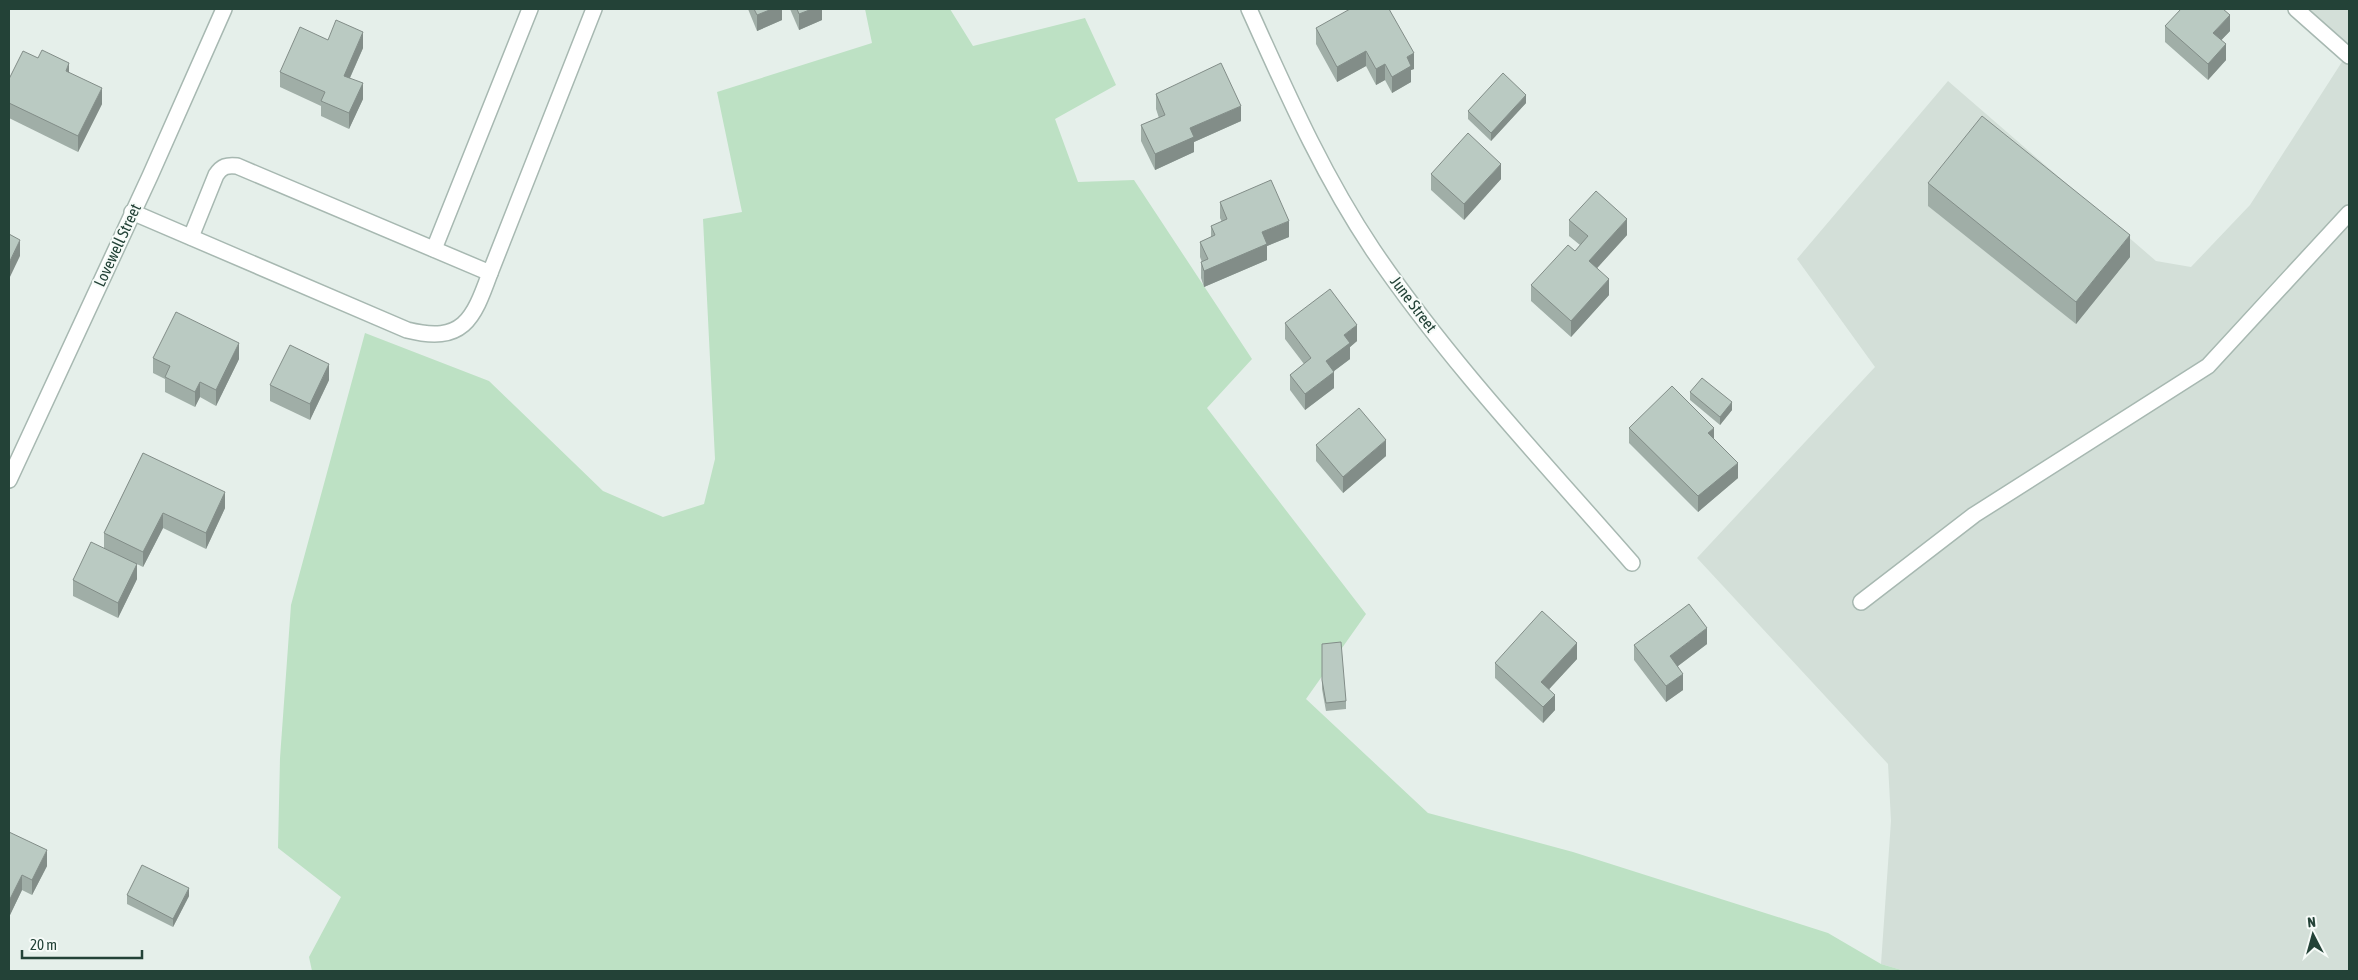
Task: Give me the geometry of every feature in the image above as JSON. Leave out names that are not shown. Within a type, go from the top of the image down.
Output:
[{"type":"street","name":"Lovewell Street","points":[[9,480],[224,9]]},
{"type":"street","points":[[434,249],[530,9]]},
{"type":"street","points":[[132,212],[407,330],[422,334],[438,334],[463,326],[473,316],[594,9]]},
{"type":"street","name":"June Street","points":[[1249,9],[1306,136],[1373,249],[1471,380],[1632,563]]},
{"type":"street","points":[[2296,9],[2349,56]]},
{"type":"street","points":[[191,237],[216,174],[227,165],[237,166],[490,273]]},
{"type":"street","points":[[1860,602],[1974,515],[2208,366],[2349,213]]},
{"type":"shaded area","points":[[2296,9],[2349,9],[2349,971],[1905,971],[1881,964],[1891,821],[1888,764],[1697,558],[1875,367],[1797,259],[1948,81],[2156,261],[2191,267],[2250,205],[2347,54]]},
{"type":"green space","points":[[865,9],[950,9],[973,46],[1085,18],[1116,85],[1055,119],[1078,182],[1134,180],[1252,359],[1207,408],[1366,614],[1306,699],[1428,813],[1573,852],[1828,933],[1881,964],[1905,971],[312,971],[309,957],[341,897],[278,848],[280,758],[291,605],[365,333],[489,381],[603,491],[663,517],[704,504],[715,459],[703,219],[742,212],[717,92],[872,43]]},
{"type":"building","points":[[754,9],[772,9],[757,15]]},
{"type":"building","points":[[797,9],[812,9],[799,14]]},
{"type":"building","points":[[1350,9],[1389,9],[1414,53],[1407,57],[1411,66],[1392,77],[1385,64],[1376,69],[1366,51],[1337,67],[1316,28]]},
{"type":"building","points":[[2181,9],[2223,9],[2230,15],[2213,33],[2226,44],[2208,64],[2165,26]]},
{"type":"building","points":[[336,20],[363,32],[344,76],[363,83],[349,113],[321,101],[325,92],[280,72],[300,27],[328,40]]},
{"type":"building","points":[[42,50],[69,63],[66,71],[102,88],[78,136],[9,103],[9,79],[23,51],[38,58]]},
{"type":"building","points":[[1221,63],[1241,106],[1190,128],[1194,137],[1155,154],[1141,125],[1165,115],[1156,94]]},
{"type":"building","points":[[1503,73],[1526,95],[1491,133],[1468,111]]},
{"type":"building","points":[[1982,116],[2130,235],[2076,302],[1928,183]]},
{"type":"building","points":[[1468,133],[1501,164],[1464,204],[1431,174]]},
{"type":"building","points":[[1271,180],[1289,221],[1262,232],[1267,244],[1204,271],[1201,262],[1208,259],[1200,242],[1215,235],[1211,226],[1227,219],[1220,202]]},
{"type":"building","points":[[1596,191],[1627,219],[1589,261],[1609,279],[1571,321],[1531,285],[1568,245],[1575,251],[1588,236],[1569,220]]},
{"type":"building","points":[[9,234],[20,240],[9,263]]},
{"type":"building","points":[[1330,289],[1357,325],[1344,335],[1350,343],[1326,361],[1334,372],[1305,394],[1290,375],[1311,358],[1285,323]]},
{"type":"building","points":[[176,312],[239,343],[216,390],[200,382],[195,392],[165,377],[170,366],[153,358]]},
{"type":"building","points":[[290,345],[329,364],[310,404],[270,385]]},
{"type":"building","points":[[1702,378],[1732,402],[1720,417],[1690,392]]},
{"type":"building","points":[[1672,386],[1714,428],[1708,433],[1738,463],[1698,496],[1629,428]]},
{"type":"building","points":[[1359,408],[1386,440],[1343,477],[1316,445]]},
{"type":"building","points":[[143,453],[225,492],[206,533],[163,513],[143,552],[104,533]]},
{"type":"building","points":[[91,542],[137,564],[118,603],[73,580]]},
{"type":"building","points":[[1689,604],[1707,628],[1670,656],[1683,674],[1666,686],[1634,645]]},
{"type":"building","points":[[1542,611],[1577,643],[1541,682],[1555,695],[1543,707],[1495,663]]},
{"type":"building","points":[[1341,642],[1346,701],[1326,703],[1322,680],[1322,644]]},
{"type":"building","points":[[9,832],[47,850],[32,880],[22,875],[10,899],[9,899]]},
{"type":"building","points":[[142,865],[189,888],[173,919],[127,895]]}]
